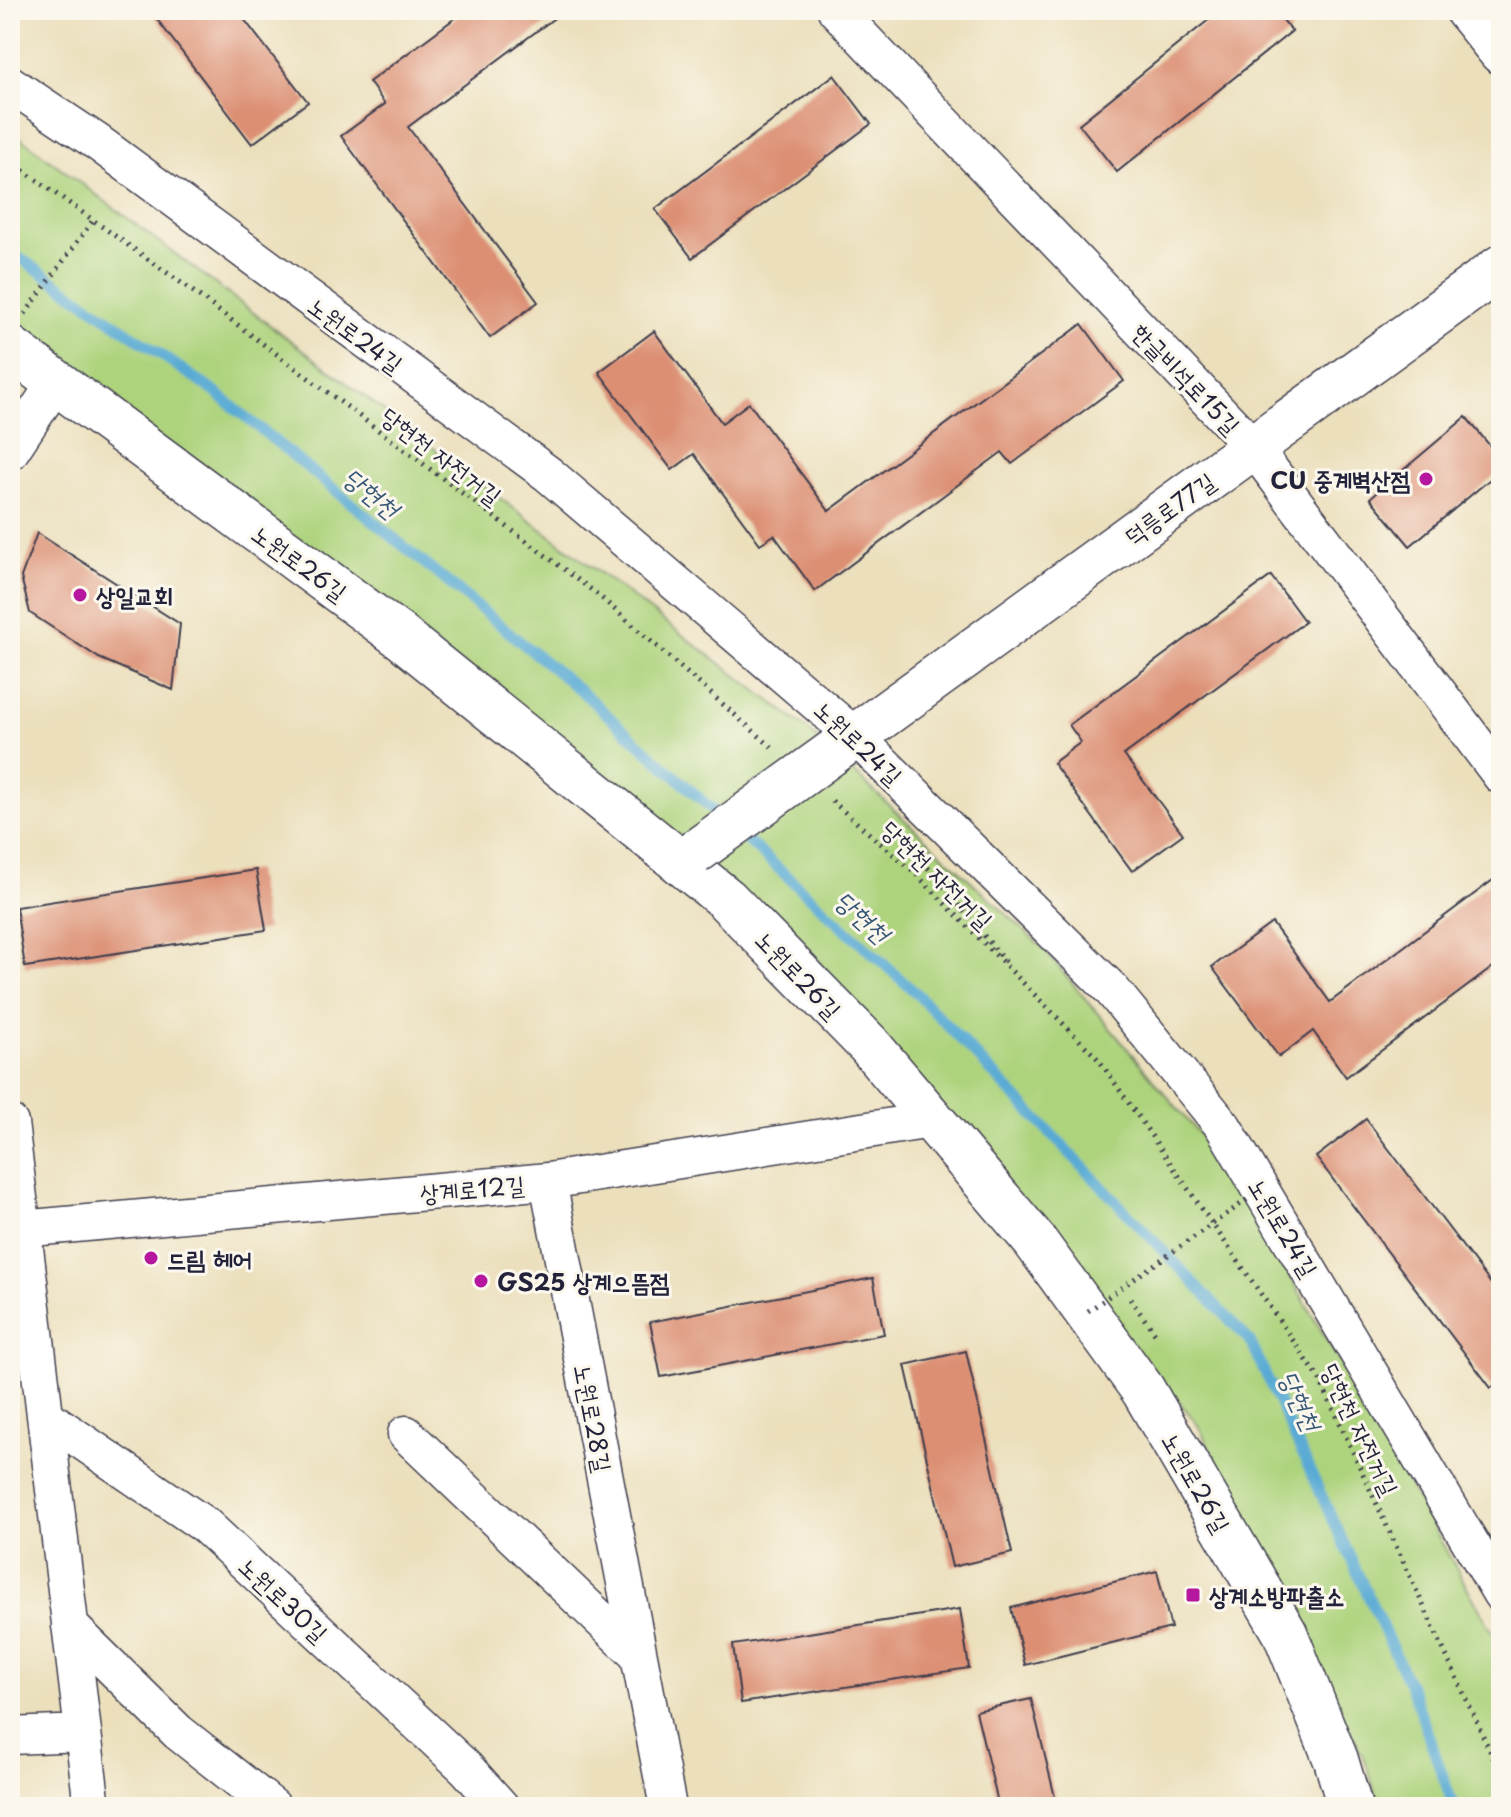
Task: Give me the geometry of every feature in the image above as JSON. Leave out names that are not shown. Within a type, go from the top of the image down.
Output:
[{"type":"main road","points":[[1467,10],[1501,52]]},
{"type":"main road","name":"덕릉로77길","points":[[688,858],[1501,267]]},
{"type":"main road","name":"노원로26길","points":[[10,348],[400,636],[688,858],[869,1045],[1034,1240],[1143,1390],[1285,1633],[1336,1760],[1350,1807]]},
{"type":"street","name":"한글비석로15길","points":[[836,10],[1253,447],[1501,776]]},
{"type":"street","name":"노원로24길","points":[[10,84],[97,142],[548,474],[846,743],[937,816],[1111,989],[1223,1126],[1501,1594]]},
{"type":"street","points":[[10,452],[56,382]]},
{"type":"street","name":"상계로12길","points":[[16,1230],[548,1181],[931,1120]]},
{"type":"street","points":[[10,1123],[16,1230],[45,1416],[92,1807]]},
{"type":"street","name":"노원로28길","points":[[548,1181],[668,1807]]},
{"type":"street","name":"노원로30길","points":[[45,1416],[206,1526],[466,1768],[501,1807]]},
{"type":"street","points":[[406,1434],[639,1656]]},
{"type":"street","points":[[70,1626],[178,1732],[273,1807]]},
{"type":"street","points":[[10,1736],[83,1733]]},
{"type":"path","name":"당현천 자전거길","points":[[10,161],[597,594],[775,751]]},
{"type":"path","points":[[35,302],[93,220]]},
{"type":"path","name":"당현천 자전거길","points":[[823,793],[918,876],[1099,1060],[1319,1378],[1501,1775]]},
{"type":"path","points":[[937,816],[917,842],[919,857],[1030,990]]},
{"type":"path","points":[[1088,1311],[1261,1190]]},
{"type":"green space","points":[[10,130],[806,728],[1041,946],[1231,1172],[1501,1647],[1501,1807],[1379,1807],[1367,1765],[1198,1425],[932,1096],[10,328]]},
{"type":"building","points":[[150,10],[237,10],[308,102],[252,144]]},
{"type":"building","points":[[466,10],[565,10],[408,127],[538,302],[490,338],[341,136],[385,104],[369,82]]},
{"type":"building","points":[[1221,10],[1275,10],[1292,31],[1117,172],[1079,124]]},
{"type":"building","points":[[834,75],[871,124],[692,258],[655,209]]},
{"type":"building","points":[[1082,324],[1124,381],[1012,464],[1002,452],[815,591],[774,535],[760,544],[694,454],[672,470],[599,372],[654,331],[722,423],[749,403],[829,511]]},
{"type":"building","points":[[1466,417],[1501,459],[1501,470],[1410,546],[1370,498]]},
{"type":"building","name":"상일교회","points":[[37,533],[180,624],[173,690],[99,658],[30,613],[21,577]]},
{"type":"building","points":[[1271,576],[1305,622],[1124,755],[1183,834],[1132,871],[1053,763],[1081,742],[1069,725]]},
{"type":"building","points":[[256,870],[266,930],[25,967],[16,907]]},
{"type":"building","points":[[1501,874],[1501,961],[1346,1077],[1313,1031],[1279,1057],[1212,967],[1272,923],[1330,1002]]},
{"type":"building","points":[[1366,1119],[1501,1297],[1501,1380],[1491,1388],[1316,1157]]},
{"type":"building","points":[[873,1278],[884,1334],[661,1377],[650,1322]]},
{"type":"building","points":[[966,1351],[1012,1553],[952,1567],[905,1365]]},
{"type":"building","points":[[1157,1571],[1171,1628],[1025,1665],[1011,1608]]},
{"type":"building","points":[[960,1609],[969,1668],[741,1703],[733,1645]]},
{"type":"building","points":[[1031,1699],[1055,1797],[999,1807],[976,1711]]},
{"type":"waterway","name":"당현천","points":[[10,251],[215,392],[582,692],[725,821]]},
{"type":"waterway","name":"당현천","points":[[738,832],[916,993],[1250,1341],[1414,1695],[1454,1807]]},
{"type":"place","name":"CU 중계벽산점","points":[[1426,479]]},
{"type":"place","name":"상일교회","points":[[80,595]]},
{"type":"place","name":"드림 헤어","points":[[151,1258]]},
{"type":"place","name":"GS25 상계으뜸점","points":[[481,1281]]},
{"type":"place","name":"상계소방파출소","points":[[1193,1595]]}]
